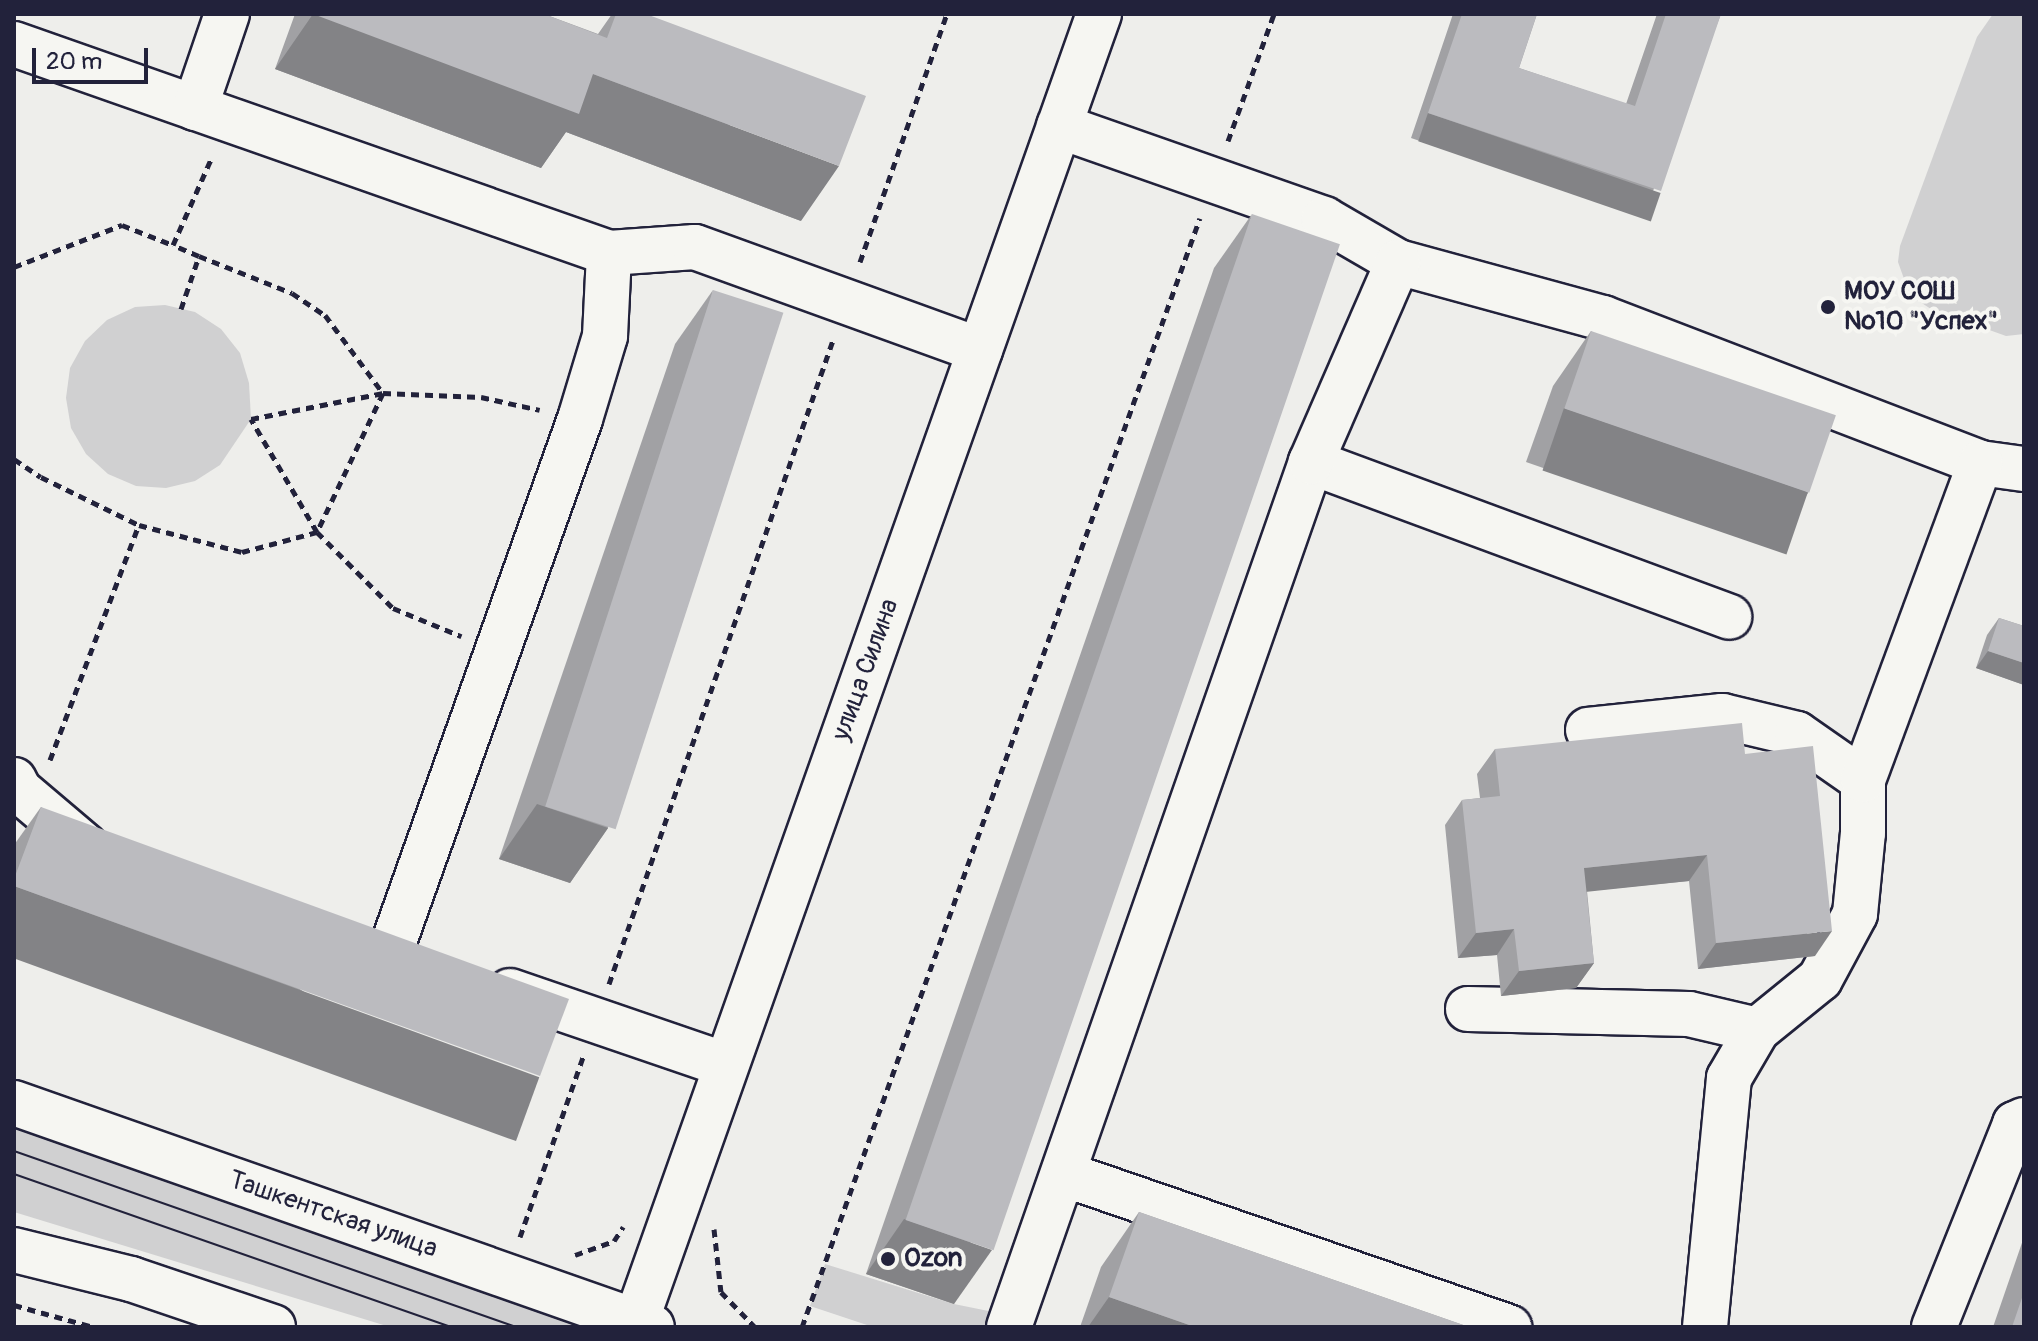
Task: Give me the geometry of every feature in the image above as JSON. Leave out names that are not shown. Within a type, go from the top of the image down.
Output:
[{"type":"street","points":[[212,114],[227,14]]},
{"type":"street","name":"улица Силина","points":[[640,1325],[726,1065],[1099,14]]},
{"type":"street","points":[[14,44],[609,253],[695,247],[980,350]]},
{"type":"street","points":[[1059,126],[1324,219],[1398,262],[1603,318],[1980,463],[2024,469]]},
{"type":"street","points":[[391,950],[580,419],[605,336],[609,253]]},
{"type":"street","points":[[1009,1327],[1311,462],[1398,262]]},
{"type":"street","points":[[1311,462],[1729,617]]},
{"type":"street","points":[[1705,1327],[1729,1078],[1757,1030],[1820,979],[1855,914],[1863,833],[1863,780],[1980,463]]},
{"type":"street","points":[[1588,730],[1722,716],[1797,734],[1863,780]]},
{"type":"street","points":[[24,792],[80,845],[126,860]]},
{"type":"street","points":[[348,936],[435,965]]},
{"type":"street","points":[[479,980],[726,1065]]},
{"type":"street","points":[[1468,1009],[1689,1014],[1757,1030]]},
{"type":"street","name":"Ташкентская улица","points":[[14,1103],[640,1325]]},
{"type":"street","points":[[1934,1327],[2015,1124],[2024,1120]]},
{"type":"street","points":[[1064,1174],[1509,1327]]},
{"type":"street","points":[[14,1250],[131,1279],[273,1327]]},
{"type":"path","points":[[504,1236],[519,1241],[947,14]]},
{"type":"path","points":[[802,1327],[1274,14]]},
{"type":"path","points":[[173,245],[212,114]]},
{"type":"path","points":[[14,267],[122,225],[292,293],[325,315],[383,393]]},
{"type":"path","points":[[181,309],[199,256]]},
{"type":"path","points":[[14,459],[41,477],[139,525],[242,552],[317,532],[383,393]]},
{"type":"path","points":[[496,650],[393,608],[317,532],[251,419],[383,393],[481,397],[580,419]]},
{"type":"path","points":[[24,792],[139,525]]},
{"type":"path","points":[[563,1259],[614,1241],[639,1202],[676,1214],[716,1230],[721,1292],[755,1327]]},
{"type":"path","points":[[14,1305],[94,1327]]},
{"type":"shaded area","points":[[1993,14],[2024,14],[2024,334],[2006,336],[1931,309],[1917,300],[1908,290],[1898,262],[1900,246],[1977,37]]},
{"type":"shaded area","points":[[165,305],[195,312],[221,329],[240,353],[249,383],[251,419],[220,465],[195,481],[166,488],[136,486],[108,474],[86,454],[71,428],[66,398],[70,368],[85,341],[107,320],[135,307]]},
{"type":"shaded area","points":[[14,1117],[591,1327],[390,1327],[14,1212]]},
{"type":"shaded area","points":[[825,1264],[954,1304],[1013,1316],[1010,1327],[873,1327],[810,1306]]},
{"type":"building","points":[[313,14],[544,14],[607,38],[616,14],[646,14],[866,96],[839,166],[593,74],[579,114]]},
{"type":"building","points":[[1462,14],[1537,14],[1519,68],[1635,106],[1666,14],[1721,14],[1661,191],[1428,113]]},
{"type":"building","points":[[1252,214],[1340,244],[994,1250],[906,1220]]},
{"type":"building","points":[[713,290],[783,313],[616,829],[545,806]]},
{"type":"building","points":[[1591,331],[1836,415],[1809,493],[1564,409]]},
{"type":"building","points":[[1999,618],[2024,626],[2024,663],[1988,651]]},
{"type":"building","points":[[1742,723],[1745,754],[1813,746],[1832,931],[1716,943],[1707,855],[1584,868],[1594,963],[1519,971],[1514,929],[1476,933],[1462,800],[1500,796],[1495,749]]},
{"type":"building","points":[[41,807],[569,999],[540,1076],[14,886]]},
{"type":"building","points":[[1139,1212],[1469,1327],[1195,1327],[1109,1297]]},
{"type":"building","points":[[2024,1292],[2024,1327],[2012,1327]]},
{"type":"tram line","points":[[14,1151],[516,1327]]},
{"type":"tram line","points":[[14,1174],[451,1327]]},
{"type":"place","name":"МОУ СОШ №10 \"Успех\"","points":[[1828,307]]},
{"type":"place","name":"Ozon","points":[[888,1259]]}]
